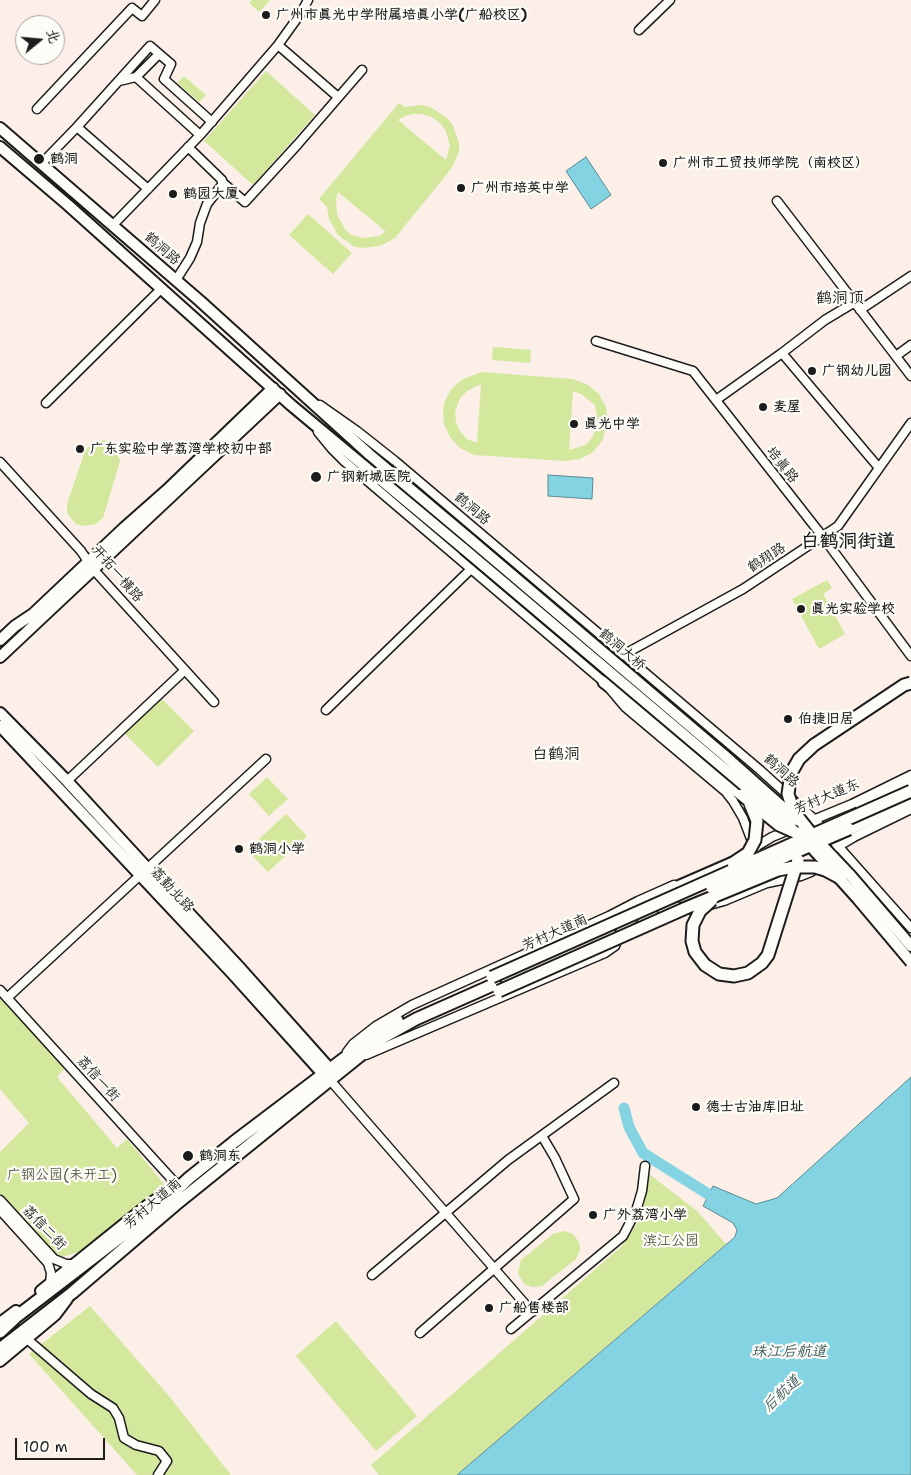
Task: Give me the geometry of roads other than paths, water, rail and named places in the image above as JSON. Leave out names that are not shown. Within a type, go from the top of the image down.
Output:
[{"type":"highway","points":[[604,682],[774,822],[797,832],[820,836],[849,829],[911,800]]},
{"type":"highway","points":[[809,831],[794,812],[788,794],[790,778],[799,759],[814,745],[911,682]]},
{"type":"highway","points":[[791,845],[831,821],[911,783]]},
{"type":"highway","points":[[791,845],[911,791]]},
{"type":"highway","points":[[607,922],[744,856],[754,844],[757,826],[752,808],[742,795]]},
{"type":"highway","name":"芳村大道南","points":[[190,1178],[331,1071],[357,1059],[382,1038],[401,1027],[849,829]]},
{"type":"highway","points":[[719,894],[704,907],[695,920],[692,930],[693,946],[700,961],[714,971],[729,976],[743,974],[758,967],[768,955],[800,852],[808,841],[824,831]]},
{"type":"highway","name":"芳村大道南","points":[[72,1293],[375,1033],[391,1024],[495,984],[607,922],[791,845]]},
{"type":"highway","points":[[495,984],[789,867],[805,866],[820,868],[840,878]]},
{"type":"highway","points":[[0,1332],[153,1212],[190,1178]]},
{"type":"highway","points":[[0,1348],[72,1293]]},
{"type":"main road","name":"鹤洞路","points":[[0,128],[176,280],[300,391]]},
{"type":"main road","points":[[0,147],[68,204],[161,289],[308,418]]},
{"type":"main road","points":[[0,661],[90,565],[167,490],[276,391]]},
{"type":"main road","name":"鹤洞大桥","points":[[300,391],[370,455],[742,770],[809,831],[851,876],[911,946]]},
{"type":"main road","name":"鹤洞大桥","points":[[308,418],[753,793],[803,838],[840,878],[911,962]]},
{"type":"main road","points":[[0,640],[90,565]]},
{"type":"main road","points":[[15,626],[13,634],[16,637],[21,637]]},
{"type":"main road","points":[[0,657],[21,637]]},
{"type":"main road","name":"荔勤北路","points":[[1,717],[67,781],[143,871]]},
{"type":"main road","name":"荔勤北路","points":[[1,717],[143,871],[239,967],[331,1071]]},
{"type":"main road","name":"芳村大道南","points":[[0,1323],[148,1205],[190,1178]]},
{"type":"main road","name":"芳村大道南","points":[[0,1361],[56,1315],[72,1293]]},
{"type":"street","points":[[37,109],[132,8],[142,16],[156,0]]},
{"type":"street","points":[[113,225],[212,122],[278,45],[302,13],[308,0]]},
{"type":"street","points":[[640,30],[670,0]]},
{"type":"street","points":[[278,45],[338,97]]},
{"type":"street","points":[[42,163],[78,128],[150,46],[171,64],[164,79],[212,122]]},
{"type":"street","points":[[119,81],[136,76],[160,54]]},
{"type":"street","points":[[188,148],[245,202],[362,70]]},
{"type":"street","points":[[136,76],[200,135]]},
{"type":"street","points":[[78,128],[148,189]]},
{"type":"street","points":[[176,280],[190,258],[197,242],[200,223],[207,204],[222,185],[222,182]]},
{"type":"street","points":[[777,201],[911,376]]},
{"type":"street","points":[[860,310],[911,276]]},
{"type":"street","points":[[46,403],[161,289]]},
{"type":"street","points":[[716,400],[826,320],[855,302]]},
{"type":"street","name":"培真路","points":[[596,341],[693,371],[823,537],[911,656]]},
{"type":"street","points":[[896,356],[911,345]]},
{"type":"street","points":[[782,353],[879,468]]},
{"type":"street","name":"鹤洞路","points":[[300,391],[357,431],[395,461],[760,770],[814,819],[911,928]]},
{"type":"street","points":[[308,418],[344,461],[589,669],[604,682],[625,707],[726,792],[743,818],[767,883],[811,872],[839,846],[911,809]]},
{"type":"street","name":"鹤翔路","points":[[623,655],[743,589],[838,526],[911,423]]},
{"type":"street","name":"开拓一横路","points":[[0,462],[214,702]]},
{"type":"street","points":[[326,710],[471,569]]},
{"type":"street","points":[[589,669],[600,669],[607,663],[610,652],[608,642]]},
{"type":"street","points":[[67,781],[185,670]]},
{"type":"street","points":[[7,998],[266,759]]},
{"type":"street","name":"芳村大道东","points":[[755,847],[772,837],[852,804],[911,775]]},
{"type":"street","name":"芳村大道南","points":[[331,1071],[353,1044],[376,1026],[404,1009],[607,922],[638,901],[744,854],[755,847]]},
{"type":"street","name":"芳村大道南","points":[[357,1059],[600,956],[615,946],[626,923],[663,906],[670,905],[688,908],[707,906],[767,883]]},
{"type":"street","points":[[607,922],[618,920],[621,930]]},
{"type":"street","name":"荔信一街","points":[[0,990],[178,1186]]},
{"type":"street","points":[[331,1071],[446,1213],[532,1312]]},
{"type":"street","points":[[372,1276],[508,1160],[614,1084]]},
{"type":"street","points":[[420,1333],[574,1199],[555,1158],[542,1136]]},
{"type":"street","points":[[511,1329],[623,1236],[636,1211],[642,1192],[645,1166]]},
{"type":"street","name":"荔信二街","points":[[0,1200],[54,1259],[66,1264],[74,1264]]},
{"type":"street","name":"荔信二街","points":[[0,1210],[48,1263],[51,1273],[50,1284]]},
{"type":"street","points":[[27,1339],[91,1394],[113,1408],[119,1418],[124,1438],[136,1445],[159,1451],[167,1461],[158,1475]]},
{"type":"water","points":[[586,157],[611,195],[591,209],[566,171]]},
{"type":"water","points":[[548,475],[593,478],[592,499],[548,496]]},
{"type":"water","name":"珠江后航道","points":[[911,1077],[911,1475],[457,1475],[735,1237],[737,1230],[733,1223],[703,1206],[713,1186],[756,1204],[777,1198]]},
{"type":"waterway","points":[[624,1108],[629,1127],[643,1153],[708,1194]]},
{"type":"place","name":"广州市真光中学附属培真小学(广船校区)","points":[[266,15]]},
{"type":"place","name":"鹤洞","points":[[39,159]]},
{"type":"place","name":"广州市工贸技师学院（南校区）","points":[[663,163]]},
{"type":"place","name":"广州市培英中学","points":[[461,188]]},
{"type":"place","name":"鹤园大厦","points":[[173,194]]},
{"type":"place","name":"广钢幼儿园","points":[[812,371]]},
{"type":"place","name":"麦屋","points":[[763,407]]},
{"type":"place","name":"真光中学","points":[[574,424]]},
{"type":"place","name":"广东实验中学荔湾学校初中部","points":[[80,449]]},
{"type":"place","name":"广钢新城医院","points":[[316,477]]},
{"type":"place","name":"真光实验学校","points":[[801,609]]},
{"type":"place","name":"伯捷旧居","points":[[788,719]]},
{"type":"place","name":"鹤洞小学","points":[[239,849]]},
{"type":"place","name":"德士古油库旧址","points":[[696,1107]]},
{"type":"place","name":"鹤洞东","points":[[188,1156]]},
{"type":"place","name":"广外荔湾小学","points":[[593,1215]]},
{"type":"place","name":"广船售楼部","points":[[489,1308]]},
{"type":"district","name":"鹤洞顶","points":[[840,299]]},
{"type":"district","name":"白鹤洞街道","points":[[848,542]]},
{"type":"district","name":"白鹤洞","points":[[556,755]]},
{"type":"park label","name":"广钢公园(未开工)","points":[[62,1175]]},
{"type":"park label","name":"滨江公园","points":[[671,1241]]},
{"type":"water label","name":"后航道","points":[[782,1394]]}]
